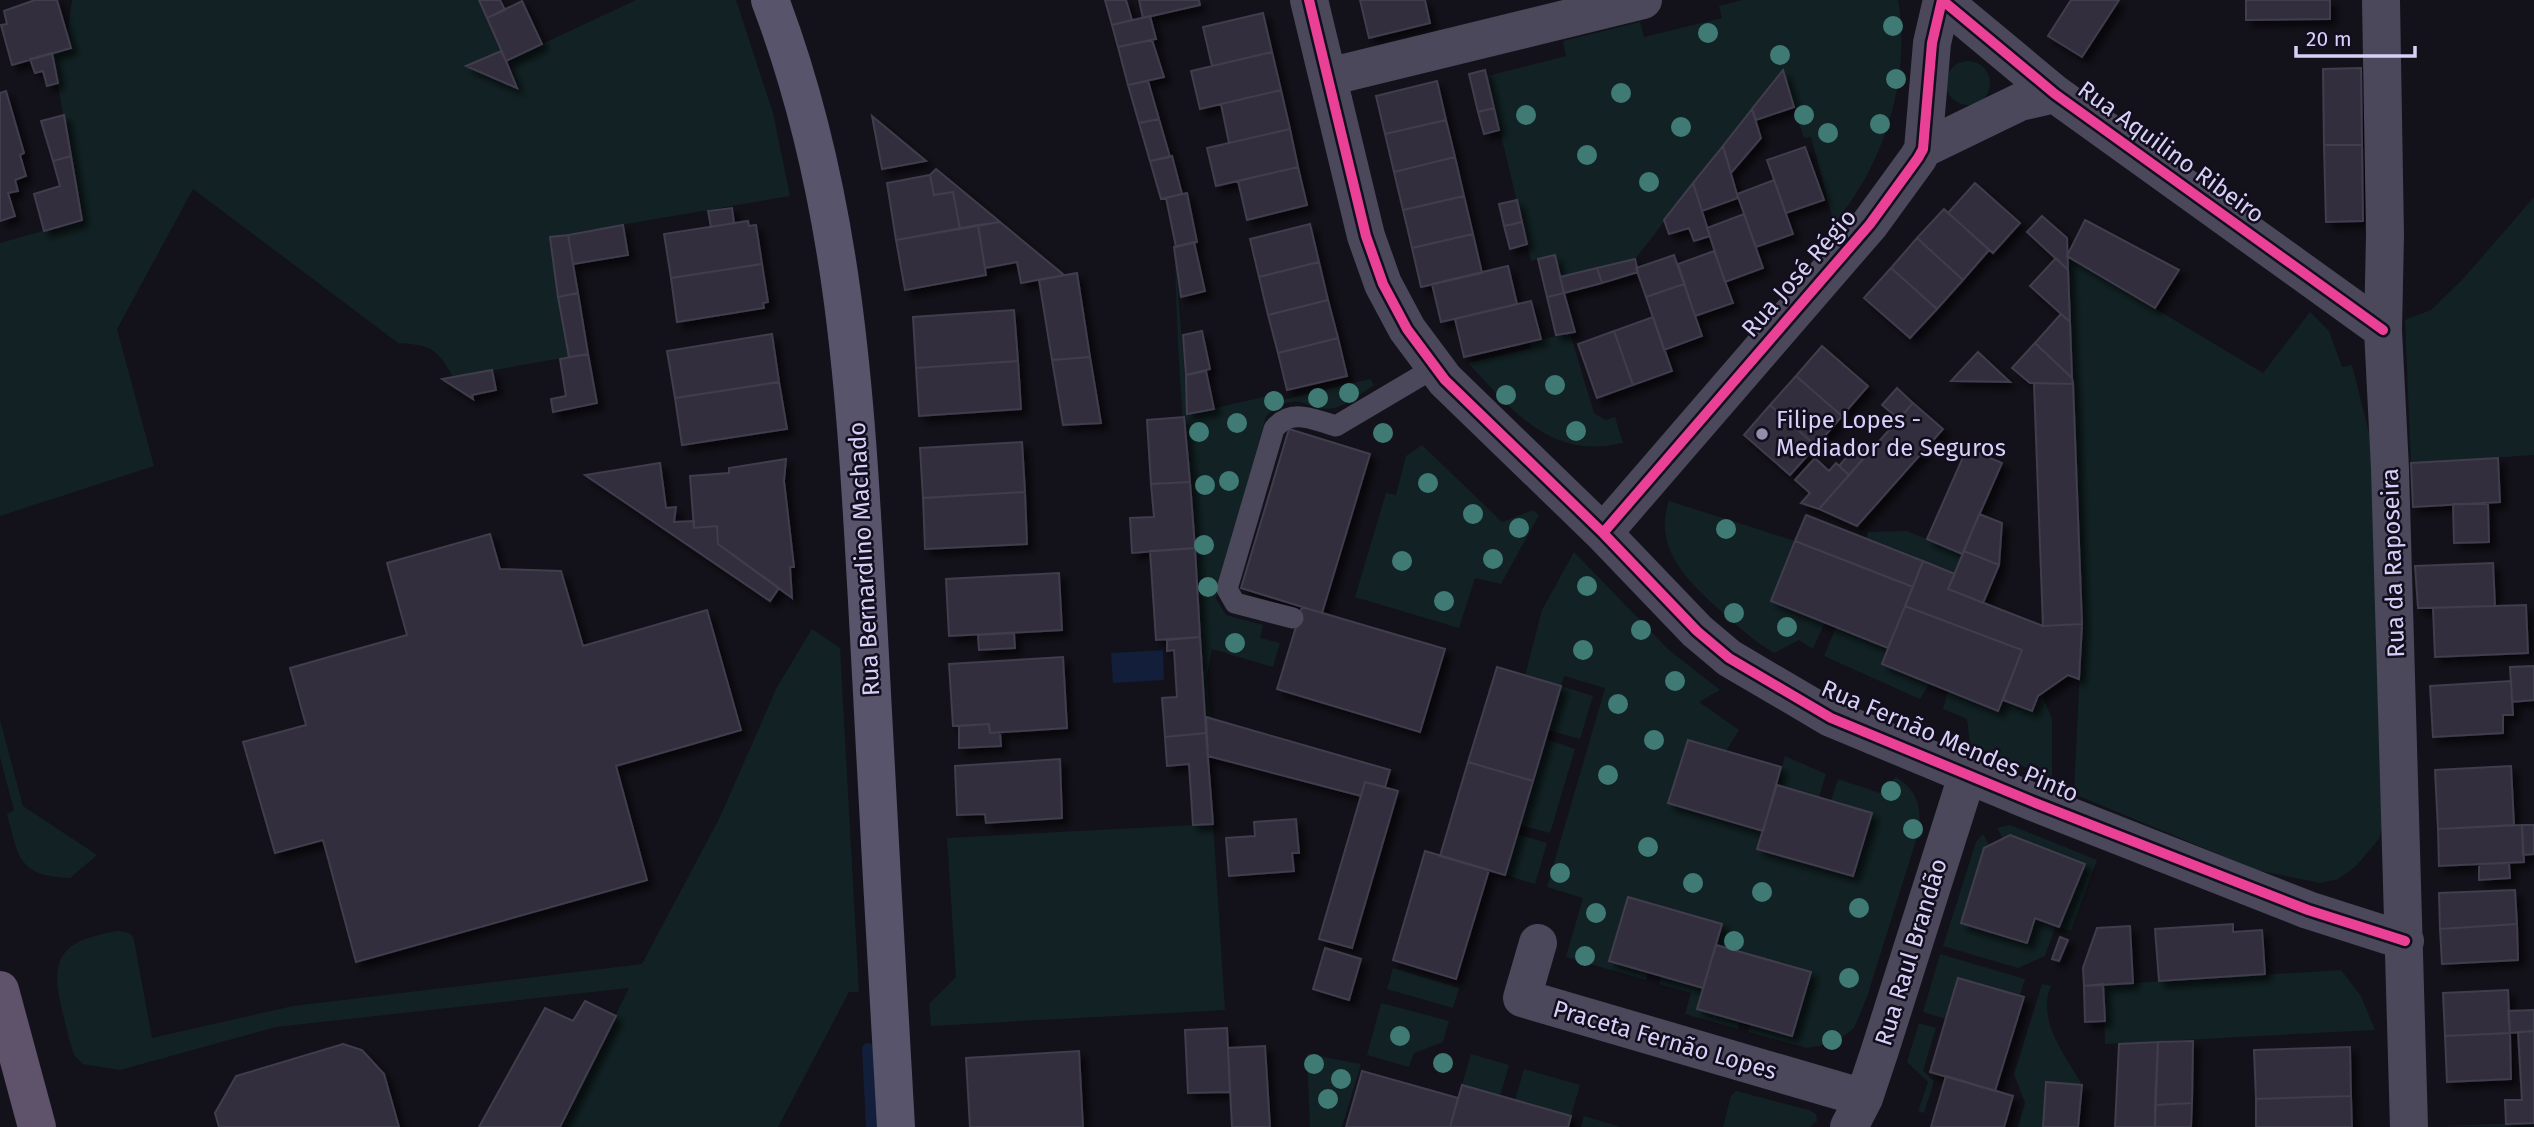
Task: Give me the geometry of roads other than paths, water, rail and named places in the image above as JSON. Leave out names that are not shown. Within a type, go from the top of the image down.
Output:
[{"type":"main road","name":"Rua Bernardino Machado","points":[[770,0],[793,65],[820,170],[840,266],[849,334],[896,1127]]},
{"type":"main road","points":[[0,990],[37,1127]]},
{"type":"street","name":"Rua Fernão Mendes Pinto","points":[[1309,0],[1372,256],[1407,329],[1434,368],[1603,533],[1687,621],[1729,658],[1830,718],[1967,776],[2308,909],[2405,941]]},
{"type":"street","points":[[1328,77],[1643,0]]},
{"type":"street","points":[[1923,149],[1932,43],[1941,0]]},
{"type":"street","name":"Rua Aquilino Ribeiro","points":[[1941,0],[2055,94],[2383,330]]},
{"type":"street","name":"Rua da Raposeira","points":[[2381,0],[2385,235],[2383,330],[2409,1127]]},
{"type":"street","name":"Rua José Régio","points":[[1603,533],[1870,224],[1923,149],[2020,102],[2055,94]]},
{"type":"street","name":"Rua Raul Brandão","points":[[1856,1112],[1967,776]]},
{"type":"street","name":"Praceta Fernão Lopes","points":[[1538,943],[1522,999],[1856,1112]]},
{"type":"lane","points":[[1293,618],[1236,603],[1227,589],[1274,429],[1280,421],[1296,415],[1336,425],[1434,368]]},
{"type":"water","points":[[1163,650],[1164,680],[1113,683],[1111,653]]},
{"type":"waterway","points":[[868,1049],[872,1127]]},
{"type":"place","name":"Filipe Lopes - Mediador de Seguros","points":[[1762,434]]}]
